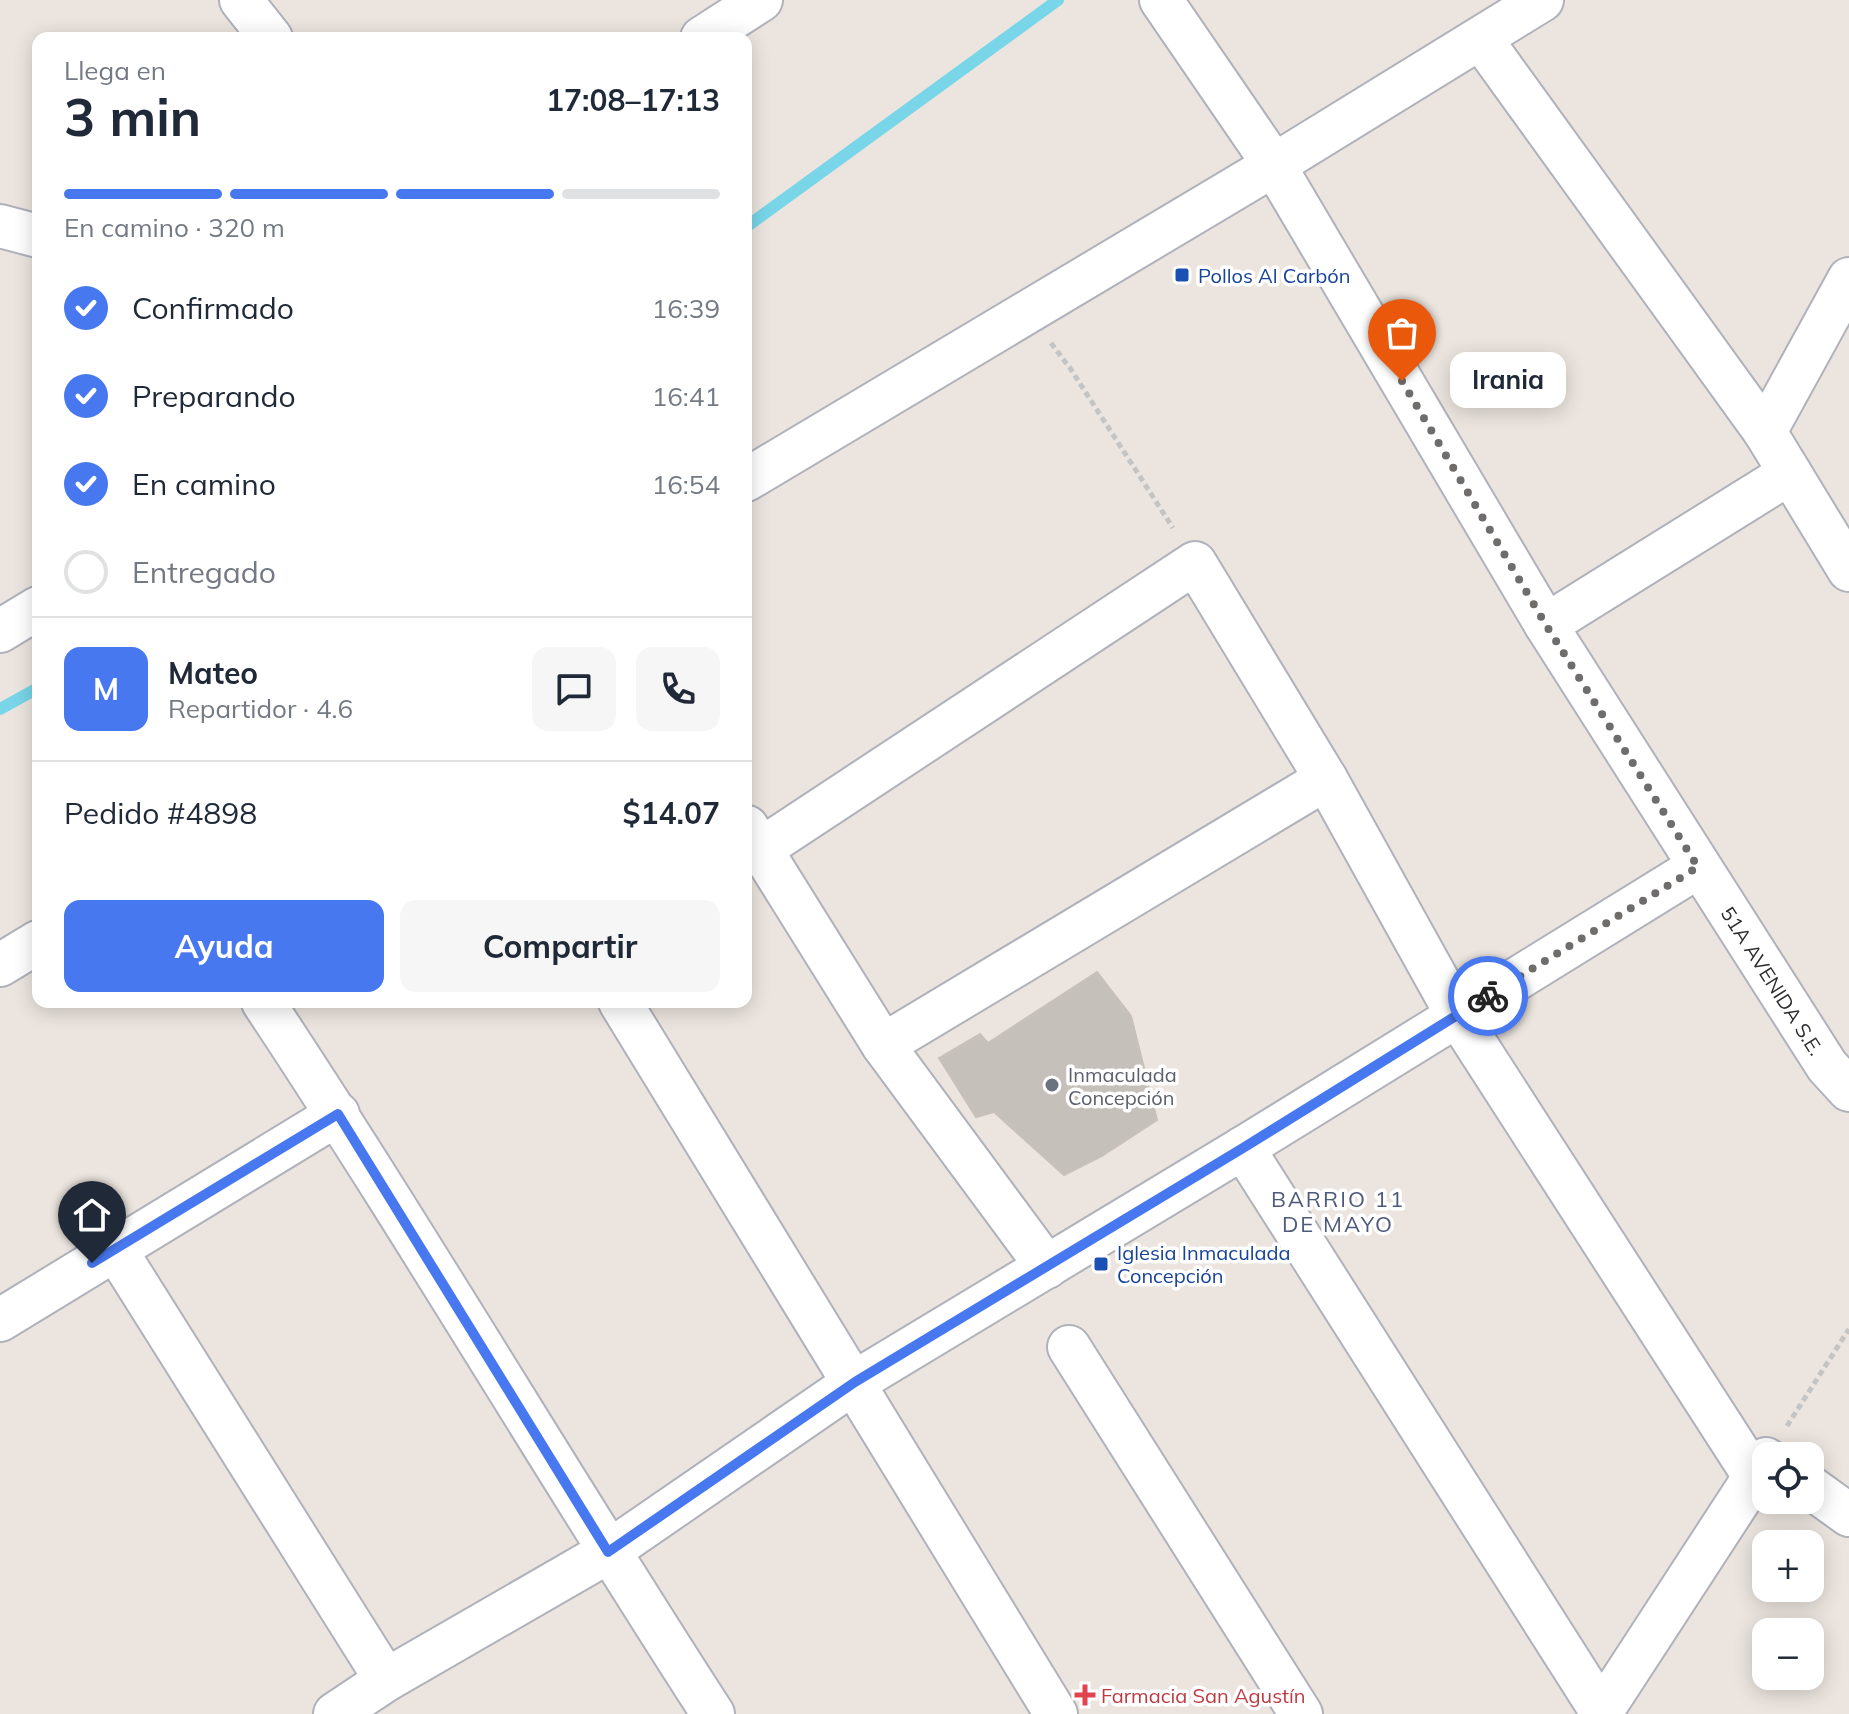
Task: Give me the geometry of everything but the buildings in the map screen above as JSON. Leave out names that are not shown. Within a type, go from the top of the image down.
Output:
[{"type":"street","points":[[711,32],[761,0]]},
{"type":"street","name":"51A AVENIDA S.E.","points":[[1161,0],[1274,165],[1546,625],[1698,867],[1827,1066],[1849,1090]]},
{"type":"street","points":[[752,476],[1274,165],[1542,0]]},
{"type":"street","points":[[1481,39],[1765,432],[1849,570]]},
{"type":"street","points":[[0,226],[32,234]]},
{"type":"street","points":[[1765,432],[1849,279]]},
{"type":"street","points":[[1546,625],[1790,473]]},
{"type":"street","points":[[1047,1267],[883,1045],[753,838],[1195,563],[1326,779],[1457,1015],[1759,1442]]},
{"type":"street","points":[[0,631],[32,612]]},
{"type":"street","points":[[883,1045],[1326,779]]},
{"type":"street","points":[[335,1714],[386,1680],[608,1552],[855,1382],[1243,1148],[1698,867]]},
{"type":"street","points":[[0,965],[32,946]]},
{"type":"street","points":[[267,1008],[338,1114],[608,1552],[713,1714]]},
{"type":"street","points":[[624,1008],[1056,1714]]},
{"type":"street","points":[[0,1320],[338,1114]]},
{"type":"street","points":[[1243,1148],[1601,1714],[1752,1480]]},
{"type":"street","points":[[115,1249],[386,1680]]},
{"type":"street","points":[[1069,1347],[1301,1714]]},
{"type":"street","points":[[1824,1497],[1849,1515]]},
{"type":"path","points":[[1025,311],[1070,368],[1195,563]]},
{"type":"path","points":[[1776,1442],[1849,1329]]},
{"type":"waterway","points":[[752,223],[1058,0]]},
{"type":"waterway","points":[[0,709],[32,691]]},
{"type":"way so far","points":[[1402,381],[1546,625],[1698,867],[1488,996]]},
{"type":"place","name":"Pollos Al Carbón","points":[[1182,275]]},
{"type":"place","name":"Irania","points":[[1402,381]]},
{"type":"place","name":"Inmaculada Concepción","points":[[1052,1085]]},
{"type":"place","name":"Iglesia Inmaculada Concepción","points":[[1101,1264]]},
{"type":"place","name":"Farmacia San Agustín","points":[[1085,1695]]},
{"type":"district","name":"BARRIO 11 DE MAYO","points":[[1338,1212]]},
{"type":"route","points":[[92,1263],[338,1114],[608,1552],[855,1382],[1488,996]]}]
